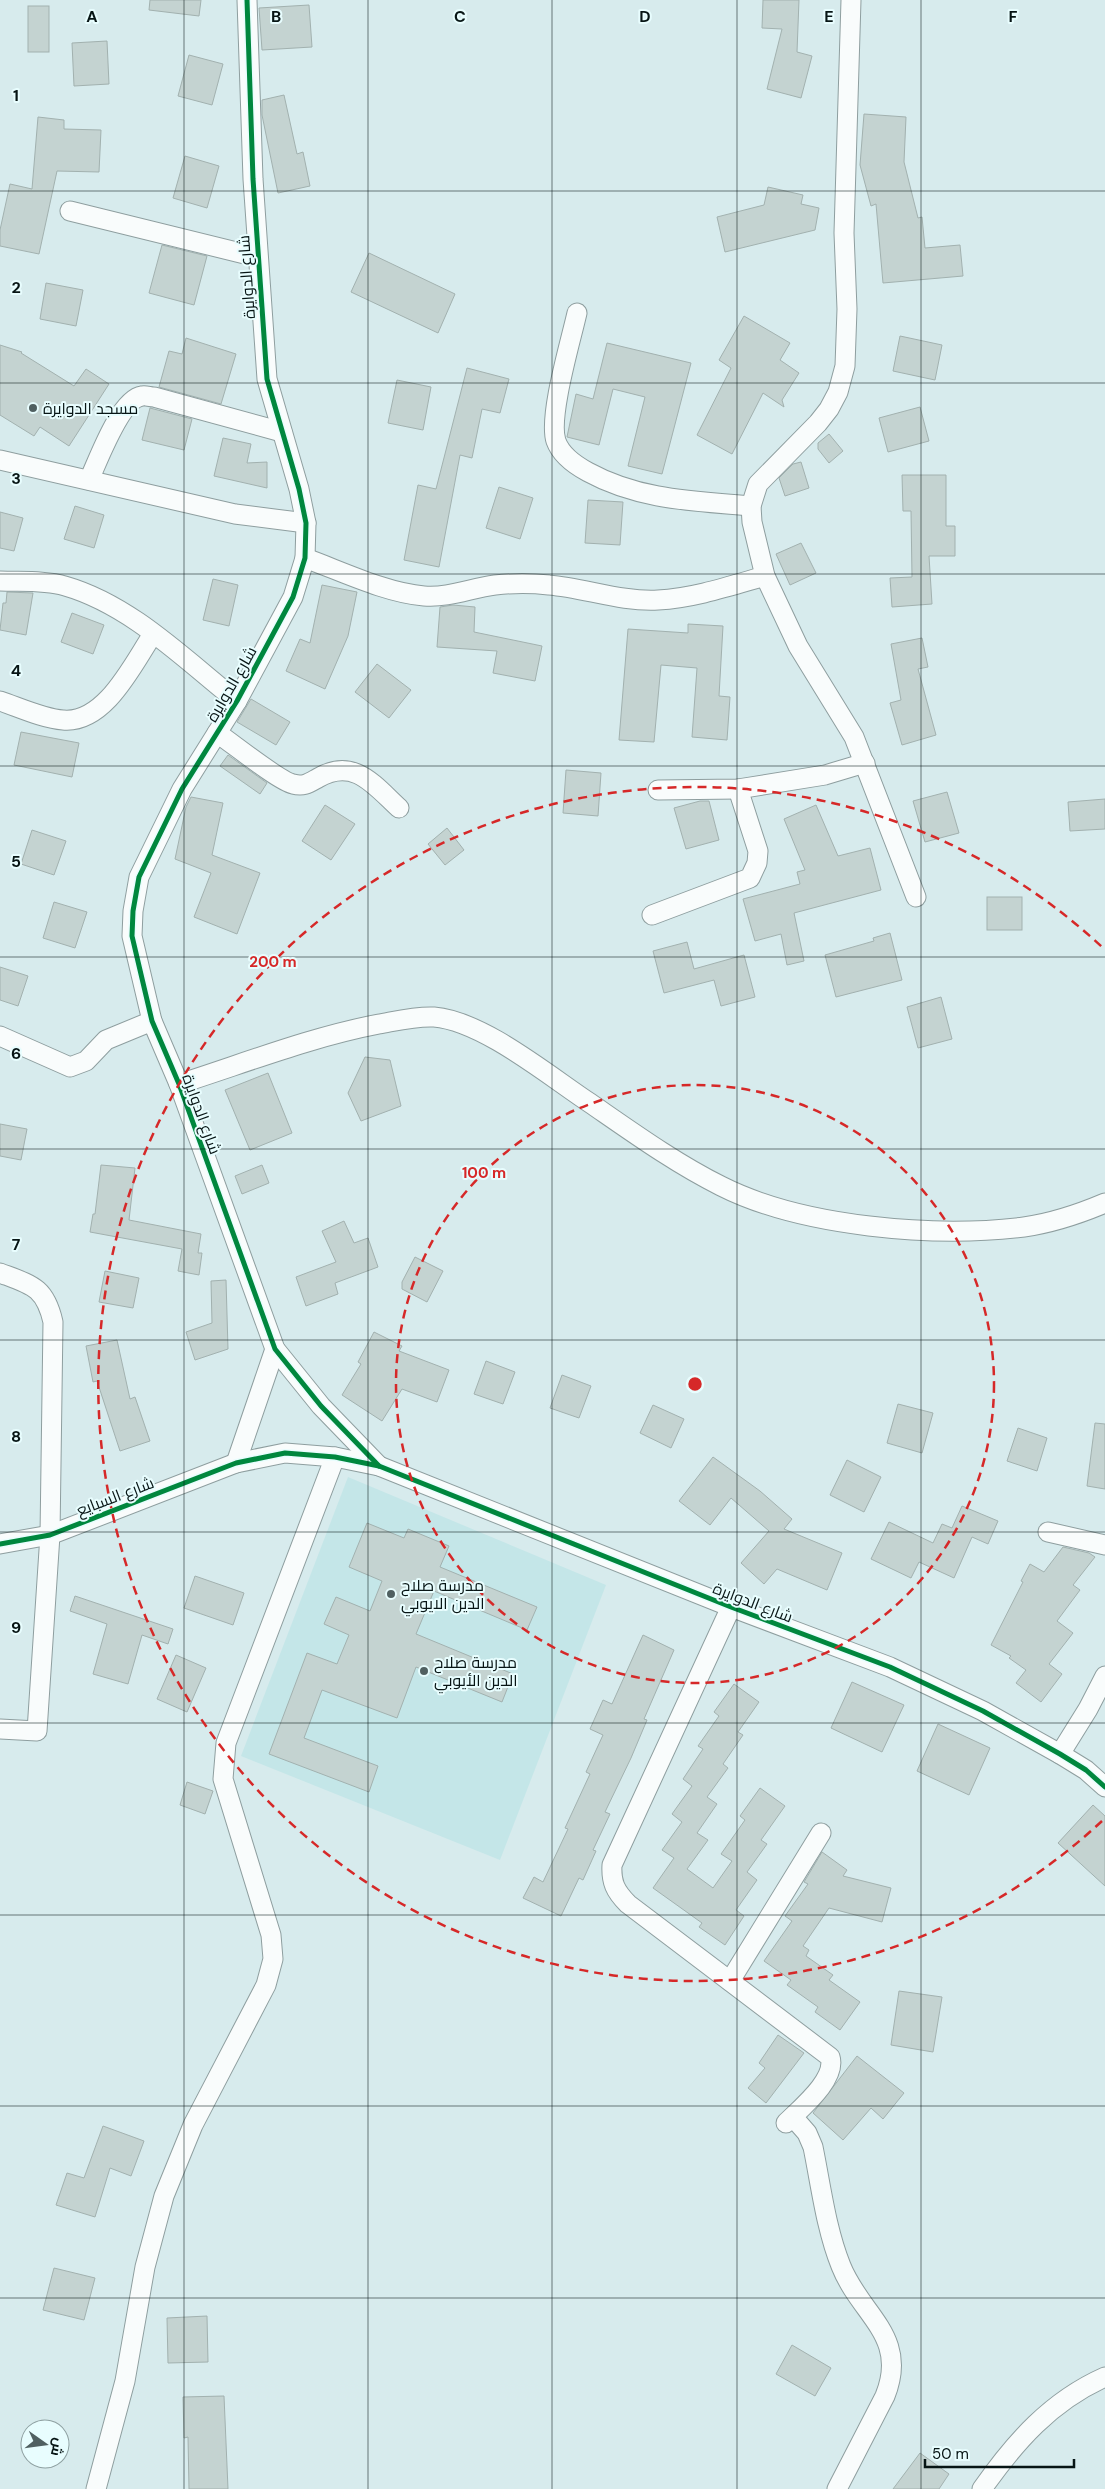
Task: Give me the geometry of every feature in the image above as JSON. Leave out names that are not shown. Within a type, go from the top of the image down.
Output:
[{"type":"street","name":"شارع الدوايرة","points":[[247,0],[248,59],[258,257],[267,379],[306,523],[305,558],[294,597],[237,701],[182,790],[139,877],[133,911],[132,936],[152,1021],[178,1084],[275,1349],[322,1406],[379,1466],[731,1607],[890,1667],[983,1711],[1086,1770],[1105,1787]]},
{"type":"street","points":[[851,0],[844,233],[847,309],[845,366],[838,392],[818,423],[788,451],[758,484],[751,506],[752,522],[765,576],[798,646],[854,737],[916,897]]},
{"type":"street","points":[[70,211],[258,257]]},
{"type":"street","points":[[577,313],[555,418],[556,440],[563,454],[579,467],[597,477],[644,495],[671,500],[751,506]]},
{"type":"street","points":[[89,480],[121,414],[129,403],[141,396],[154,397],[282,432]]},
{"type":"street","points":[[0,460],[235,514],[306,523]]},
{"type":"street","points":[[305,558],[397,590],[424,596],[450,595],[496,585],[523,584],[549,585],[613,596],[657,600],[718,590],[765,576]]},
{"type":"street","points":[[0,581],[64,586],[127,614],[237,701]]},
{"type":"street","points":[[0,702],[63,720],[89,715],[107,702],[153,634]]},
{"type":"street","points":[[217,733],[291,784],[309,784],[337,769],[353,772],[366,777],[399,808]]},
{"type":"street","points":[[658,790],[738,789],[825,775],[865,763]]},
{"type":"street","points":[[652,915],[750,878],[758,864],[758,851],[738,789]]},
{"type":"street","points":[[178,1084],[350,1029],[400,1020],[434,1017],[463,1024],[510,1049],[640,1138],[722,1186],[793,1214],[890,1228],[971,1231],[1026,1227],[1073,1216],[1105,1203]]},
{"type":"street","points":[[0,1036],[70,1067],[86,1060],[106,1040],[152,1021]]},
{"type":"street","points":[[0,1273],[28,1283],[40,1292],[48,1303],[53,1322],[50,1535],[37,1731],[0,1729]]},
{"type":"street","points":[[236,1463],[275,1349]]},
{"type":"street","name":"شارع السبايع","points":[[0,1544],[50,1535],[236,1463],[285,1453],[335,1457],[379,1466]]},
{"type":"street","points":[[96,2489],[123,2389],[145,2267],[164,2196],[193,2124],[266,1986],[273,1959],[272,1935],[223,1779],[226,1743],[335,1457]]},
{"type":"street","points":[[1048,1532],[1105,1545]]},
{"type":"street","points":[[731,1607],[612,1865],[612,1879],[616,1892],[628,1904],[830,2057],[832,2063],[827,2080],[790,2120],[807,2133],[813,2147],[835,2250],[841,2267],[853,2289],[887,2339],[893,2360],[891,2378],[885,2396],[837,2489]]},
{"type":"street","points":[[1060,1754],[1088,1709],[1105,1676]]},
{"type":"street","points":[[730,1981],[821,1833]]},
{"type":"street","points":[[982,2489],[1015,2444],[1040,2419],[1089,2384],[1105,2377]]},
{"type":"shaded area","name":"مدرسة صلاح الدين الأيوبي","points":[[348,1477],[606,1585],[500,1860],[241,1756]]},
{"type":"building","points":[[150,0],[201,0],[199,16],[149,10]]},
{"type":"building","points":[[763,0],[799,0],[797,52],[812,56],[801,98],[767,89],[782,29],[762,28]]},
{"type":"building","points":[[309,5],[312,47],[262,50],[259,8]]},
{"type":"building","points":[[28,6],[49,6],[49,52],[28,52]]},
{"type":"building","points":[[107,41],[109,84],[74,86],[72,43]]},
{"type":"building","points":[[189,55],[223,64],[212,105],[178,96]]},
{"type":"building","points":[[284,95],[297,154],[303,152],[310,186],[278,193],[262,115],[262,100]]},
{"type":"building","points":[[864,114],[906,117],[904,162],[918,218],[922,217],[925,248],[960,245],[963,276],[883,283],[876,204],[871,206],[860,165]]},
{"type":"building","points":[[38,117],[64,120],[64,129],[101,130],[99,172],[57,171],[39,254],[0,246],[0,230],[10,184],[32,189]]},
{"type":"building","points":[[185,156],[219,166],[207,208],[173,198]]},
{"type":"building","points":[[768,187],[803,195],[801,204],[819,208],[815,230],[725,252],[717,217],[764,205]]},
{"type":"building","points":[[162,245],[207,256],[194,305],[149,293]]},
{"type":"building","points":[[369,253],[455,294],[438,333],[351,292]]},
{"type":"building","points":[[46,283],[83,290],[76,326],[40,319]]},
{"type":"building","points":[[744,316],[790,343],[780,360],[799,373],[782,400],[784,407],[763,393],[732,454],[697,435],[731,368],[719,360]]},
{"type":"building","points":[[900,336],[942,345],[935,380],[893,371]]},
{"type":"building","points":[[186,338],[236,354],[221,404],[159,387],[169,351],[182,354]]},
{"type":"building","points":[[607,343],[691,363],[662,474],[628,466],[645,397],[613,389],[599,445],[567,437],[576,394],[593,399]]},
{"type":"building","points":[[0,345],[22,352],[74,386],[86,369],[109,384],[69,446],[40,427],[34,436],[0,415]]},
{"type":"building","points":[[467,368],[509,379],[500,413],[482,409],[472,458],[460,455],[439,567],[404,560],[418,485],[436,489]]},
{"type":"building","points":[[397,380],[431,387],[423,430],[388,423]]},
{"type":"building","points":[[920,407],[929,441],[888,452],[879,418]]},
{"type":"building","points":[[150,408],[192,419],[184,450],[142,440]]},
{"type":"building","points":[[829,434],[843,451],[829,463],[818,449],[818,443]]},
{"type":"building","points":[[223,438],[251,444],[247,463],[267,462],[267,488],[214,476]]},
{"type":"building","points":[[801,462],[809,488],[785,496],[779,478],[793,464]]},
{"type":"building","points":[[902,475],[946,475],[946,526],[955,526],[955,556],[929,556],[932,604],[892,607],[890,578],[912,577],[911,511],[903,511]]},
{"type":"building","points":[[499,487],[533,498],[520,539],[486,528]]},
{"type":"building","points":[[588,500],[623,502],[620,545],[585,543]]},
{"type":"building","points":[[75,506],[104,515],[94,548],[64,539]]},
{"type":"building","points":[[0,512],[23,518],[14,551],[0,548]]},
{"type":"building","points":[[801,543],[816,573],[790,585],[776,554]]},
{"type":"building","points":[[213,579],[238,585],[229,626],[203,620]]},
{"type":"building","points":[[322,585],[357,592],[348,636],[325,689],[286,671],[300,639],[310,643]]},
{"type":"building","points":[[7,592],[33,593],[26,635],[0,630],[3,603],[6,603]]},
{"type":"building","points":[[453,605],[475,607],[474,632],[542,646],[535,681],[493,673],[497,651],[437,647],[440,607]]},
{"type":"building","points":[[72,613],[104,625],[93,654],[61,642]]},
{"type":"building","points":[[688,624],[723,626],[719,696],[730,697],[727,740],[692,737],[697,668],[661,665],[654,742],[619,740],[628,629],[688,633]]},
{"type":"building","points":[[922,638],[928,667],[918,669],[936,735],[902,745],[890,703],[901,700],[891,644]]},
{"type":"building","points":[[377,664],[411,690],[389,718],[355,692]]},
{"type":"building","points":[[251,699],[290,722],[276,745],[237,722]]},
{"type":"building","points":[[21,732],[79,743],[72,777],[14,765]]},
{"type":"building","points":[[228,755],[267,783],[260,794],[220,766]]},
{"type":"building","points":[[566,770],[601,773],[598,816],[563,813]]},
{"type":"building","points":[[947,792],[959,833],[925,842],[913,801]]},
{"type":"building","points":[[191,797],[223,803],[212,855],[260,873],[237,934],[194,917],[211,873],[175,859],[186,807]]},
{"type":"building","points":[[1105,799],[1105,829],[1070,831],[1068,802]]},
{"type":"building","points":[[700,801],[709,801],[719,840],[686,849],[674,808]]},
{"type":"building","points":[[325,805],[355,824],[331,860],[302,841]]},
{"type":"building","points":[[816,805],[838,856],[870,848],[881,890],[794,913],[804,961],[787,965],[781,934],[755,941],[743,899],[800,884],[797,872],[805,870],[784,819]]},
{"type":"building","points":[[447,828],[464,850],[445,865],[428,844]]},
{"type":"building","points":[[32,830],[66,841],[54,875],[21,864]]},
{"type":"building","points":[[987,897],[1022,897],[1022,930],[987,930]]},
{"type":"building","points":[[54,902],[87,912],[75,948],[43,938]]},
{"type":"building","points":[[890,933],[902,980],[836,997],[825,955],[874,941],[873,938]]},
{"type":"building","points":[[687,942],[694,969],[744,955],[755,997],[721,1006],[714,980],[664,993],[653,951]]},
{"type":"building","points":[[0,967],[28,976],[18,1006],[0,1000]]},
{"type":"building","points":[[941,997],[952,1039],[918,1048],[907,1007]]},
{"type":"building","points":[[365,1057],[390,1060],[401,1106],[361,1121],[348,1093]]},
{"type":"building","points":[[268,1073],[292,1133],[250,1150],[225,1090]]},
{"type":"building","points":[[0,1124],[27,1129],[21,1160],[0,1156]]},
{"type":"building","points":[[101,1165],[135,1168],[129,1220],[201,1234],[198,1253],[202,1253],[199,1275],[178,1271],[182,1249],[90,1232],[93,1214],[95,1214]]},
{"type":"building","points":[[262,1165],[269,1183],[242,1194],[235,1176]]},
{"type":"building","points":[[344,1221],[354,1243],[368,1238],[378,1267],[335,1283],[338,1294],[306,1306],[296,1277],[336,1262],[322,1231]]},
{"type":"building","points":[[415,1257],[443,1271],[427,1302],[402,1289],[402,1282]]},
{"type":"building","points":[[105,1271],[139,1278],[133,1308],[99,1302]]},
{"type":"building","points":[[226,1280],[228,1349],[195,1360],[186,1332],[212,1323],[211,1281]]},
{"type":"building","points":[[374,1332],[402,1346],[399,1351],[449,1370],[437,1402],[402,1389],[382,1421],[342,1395],[361,1364],[358,1362]]},
{"type":"building","points":[[117,1340],[130,1399],[135,1397],[150,1441],[120,1451],[97,1381],[93,1382],[86,1346]]},
{"type":"building","points":[[486,1361],[515,1372],[503,1404],[474,1394]]},
{"type":"building","points":[[562,1375],[591,1386],[579,1418],[550,1408]]},
{"type":"building","points":[[898,1404],[933,1413],[922,1453],[887,1443]]},
{"type":"building","points":[[653,1405],[684,1419],[671,1448],[640,1433]]},
{"type":"building","points":[[1095,1423],[1105,1424],[1105,1489],[1087,1486]]},
{"type":"building","points":[[1018,1428],[1047,1438],[1037,1471],[1007,1461]]},
{"type":"building","points":[[713,1457],[760,1491],[792,1519],[784,1529],[842,1553],[827,1590],[777,1569],[764,1584],[741,1563],[769,1531],[731,1498],[710,1525],[679,1501]]},
{"type":"building","points":[[847,1460],[881,1477],[864,1512],[830,1495]]},
{"type":"building","points":[[962,1506],[998,1521],[988,1544],[972,1537],[954,1578],[919,1562],[911,1578],[871,1559],[889,1522],[933,1543],[942,1524],[952,1528]]},
{"type":"building","points":[[367,1523],[404,1538],[408,1529],[449,1546],[440,1567],[537,1607],[527,1630],[434,1591],[416,1634],[513,1674],[502,1702],[416,1667],[397,1718],[322,1690],[304,1738],[378,1766],[369,1792],[269,1754],[307,1653],[337,1664],[349,1635],[324,1624],[336,1597],[370,1611],[382,1581],[349,1567]]},
{"type":"building","points":[[1063,1547],[1089,1553],[1095,1557],[1073,1585],[1080,1590],[1057,1621],[1073,1633],[1049,1664],[1062,1674],[1041,1702],[1016,1683],[1026,1670],[1009,1658],[1011,1656],[991,1645],[1023,1582],[1021,1581],[1030,1564],[1044,1572]]},
{"type":"building","points":[[195,1576],[244,1593],[233,1625],[184,1608]]},
{"type":"building","points":[[75,1596],[173,1629],[168,1644],[142,1635],[128,1684],[93,1674],[107,1624],[70,1611]]},
{"type":"building","points":[[643,1635],[674,1650],[644,1719],[647,1720],[631,1758],[605,1812],[610,1814],[593,1850],[596,1851],[583,1880],[579,1878],[561,1916],[523,1898],[534,1877],[543,1882],[568,1829],[565,1828],[590,1774],[586,1772],[603,1735],[590,1729],[603,1700],[612,1704]]},
{"type":"building","points":[[176,1655],[206,1668],[187,1712],[157,1699]]},
{"type":"building","points":[[852,1682],[904,1705],[882,1752],[831,1728]]},
{"type":"building","points":[[734,1684],[759,1702],[738,1732],[743,1735],[723,1764],[728,1768],[707,1797],[717,1804],[697,1833],[708,1840],[687,1869],[713,1888],[732,1861],[721,1854],[745,1820],[740,1816],[760,1788],[785,1806],[761,1840],[767,1844],[747,1872],[757,1880],[736,1910],[744,1916],[725,1945],[699,1927],[702,1923],[653,1888],[674,1858],[662,1850],[682,1822],[672,1814],[692,1786],[683,1779],[703,1749],[698,1746],[719,1716],[714,1712]]},
{"type":"building","points":[[938,1724],[990,1748],[969,1795],[917,1771]]},
{"type":"building","points":[[187,1782],[213,1791],[205,1814],[180,1805]]},
{"type":"building","points":[[1093,1805],[1105,1816],[1105,1886],[1058,1843]]},
{"type":"building","points":[[822,1852],[847,1870],[843,1876],[891,1888],[882,1922],[829,1908],[803,1946],[809,1950],[806,1956],[833,1975],[829,1980],[860,2002],[840,2030],[815,2012],[818,2007],[787,1985],[791,1980],[764,1961],[792,1921],[785,1916],[808,1884],[804,1882]]},
{"type":"building","points":[[899,1991],[942,1997],[933,2052],[891,2045]]},
{"type":"building","points":[[778,2035],[804,2053],[766,2103],[748,2088],[765,2068],[759,2063]]},
{"type":"building","points":[[857,2056],[904,2093],[883,2119],[871,2108],[843,2140],[813,2113]]},
{"type":"building","points":[[103,2126],[144,2141],[131,2176],[110,2168],[95,2217],[56,2205],[67,2173],[84,2178]]},
{"type":"building","points":[[54,2268],[95,2278],[84,2320],[43,2310]]},
{"type":"building","points":[[207,2316],[208,2362],[168,2363],[167,2318]]},
{"type":"building","points":[[792,2345],[831,2368],[815,2396],[776,2374]]},
{"type":"building","points":[[224,2396],[228,2489],[189,2489],[188,2437],[184,2438],[183,2397]]},
{"type":"building","points":[[920,2453],[949,2474],[939,2489],[893,2489]]},
{"type":"cycle path","points":[[247,0],[253,179],[267,379],[299,489],[306,523],[305,558],[293,597],[237,701],[182,789],[139,877],[133,911],[132,936],[152,1021],[179,1084],[275,1349],[321,1406],[379,1466]]},
{"type":"cycle path","points":[[0,1544],[50,1535],[236,1463],[285,1453],[335,1457],[379,1466],[731,1607],[890,1667],[983,1711],[1086,1770],[1105,1787]]},
{"type":"place","name":"مسجد الدوايرة","points":[[33,408]]},
{"type":"place","name":"مدرسة صلاح الدين الايوبي","points":[[391,1594]]},
{"type":"place","name":"مدرسة صلاح الدين الأيوبي","points":[[424,1671]]}]
